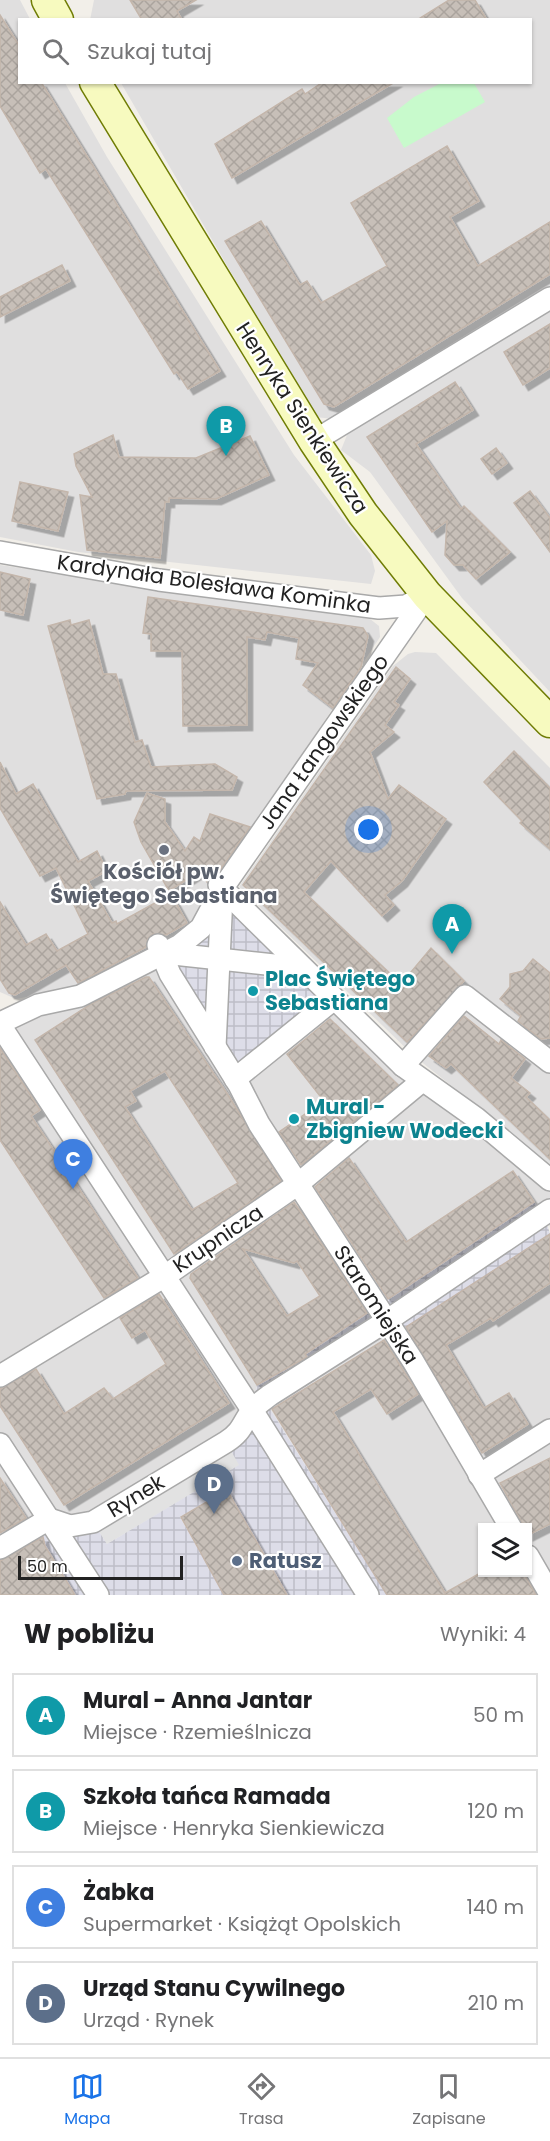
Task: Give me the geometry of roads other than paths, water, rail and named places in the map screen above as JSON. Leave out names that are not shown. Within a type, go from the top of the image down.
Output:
[{"type":"street","name":"Henryka Sienkiewicza","points":[[96,84],[314,441],[363,514],[427,595],[550,722]]},
{"type":"street","points":[[314,441],[550,298]]},
{"type":"street","name":"Kardynała Bolesława Kominka","points":[[0,552],[159,580],[380,608],[402,615],[406,606],[427,595]]},
{"type":"street","name":"Jana Łangowskiego","points":[[220,887],[402,615]]},
{"type":"street","points":[[220,887],[201,928],[180,945],[160,949],[80,996],[22,1010],[0,1024],[252,1410],[368,1595]]},
{"type":"street","points":[[216,1047],[220,887]]},
{"type":"street","points":[[220,887],[403,1066],[476,1118],[550,1180]]},
{"type":"street","points":[[160,949],[219,959],[303,968]]},
{"type":"street","points":[[160,949],[170,974],[237,1082],[336,1002]]},
{"type":"street","points":[[403,1066],[465,996],[550,1062]]},
{"type":"street","name":"Krupnicza","points":[[0,1376],[165,1276],[298,1184],[422,1081]]},
{"type":"street","name":"Staromiejska","points":[[237,1082],[259,1124],[388,1320],[509,1523]]},
{"type":"street","points":[[252,1410],[270,1395],[388,1320],[550,1210]]},
{"type":"street","name":"Rynek","points":[[49,1519],[70,1526],[93,1522],[235,1437],[246,1423],[252,1410]]},
{"type":"street","points":[[479,1475],[550,1430]]},
{"type":"street","points":[[0,1444],[98,1595]]},
{"type":"street","points":[[0,1548],[49,1519]]},
{"type":"street","points":[[532,1563],[550,1594]]},
{"type":"place","name":"Szkoła tańca Ramada","points":[[226,456]]},
{"type":"place","name":"Kościół pw. Świętego Sebastiana","points":[[164,850]]},
{"type":"place","name":"Mural - Anna Jantar","points":[[452,954]]},
{"type":"place","name":"Plac Świętego Sebastiana","points":[[253,991]]},
{"type":"place","name":"Mural - Zbigniew Wodecki","points":[[294,1119]]},
{"type":"place","name":"Żabka","points":[[73,1189]]},
{"type":"place","name":"Urząd Stanu Cywilnego","points":[[214,1514]]},
{"type":"place","name":"Ratusz","points":[[237,1561]]}]
